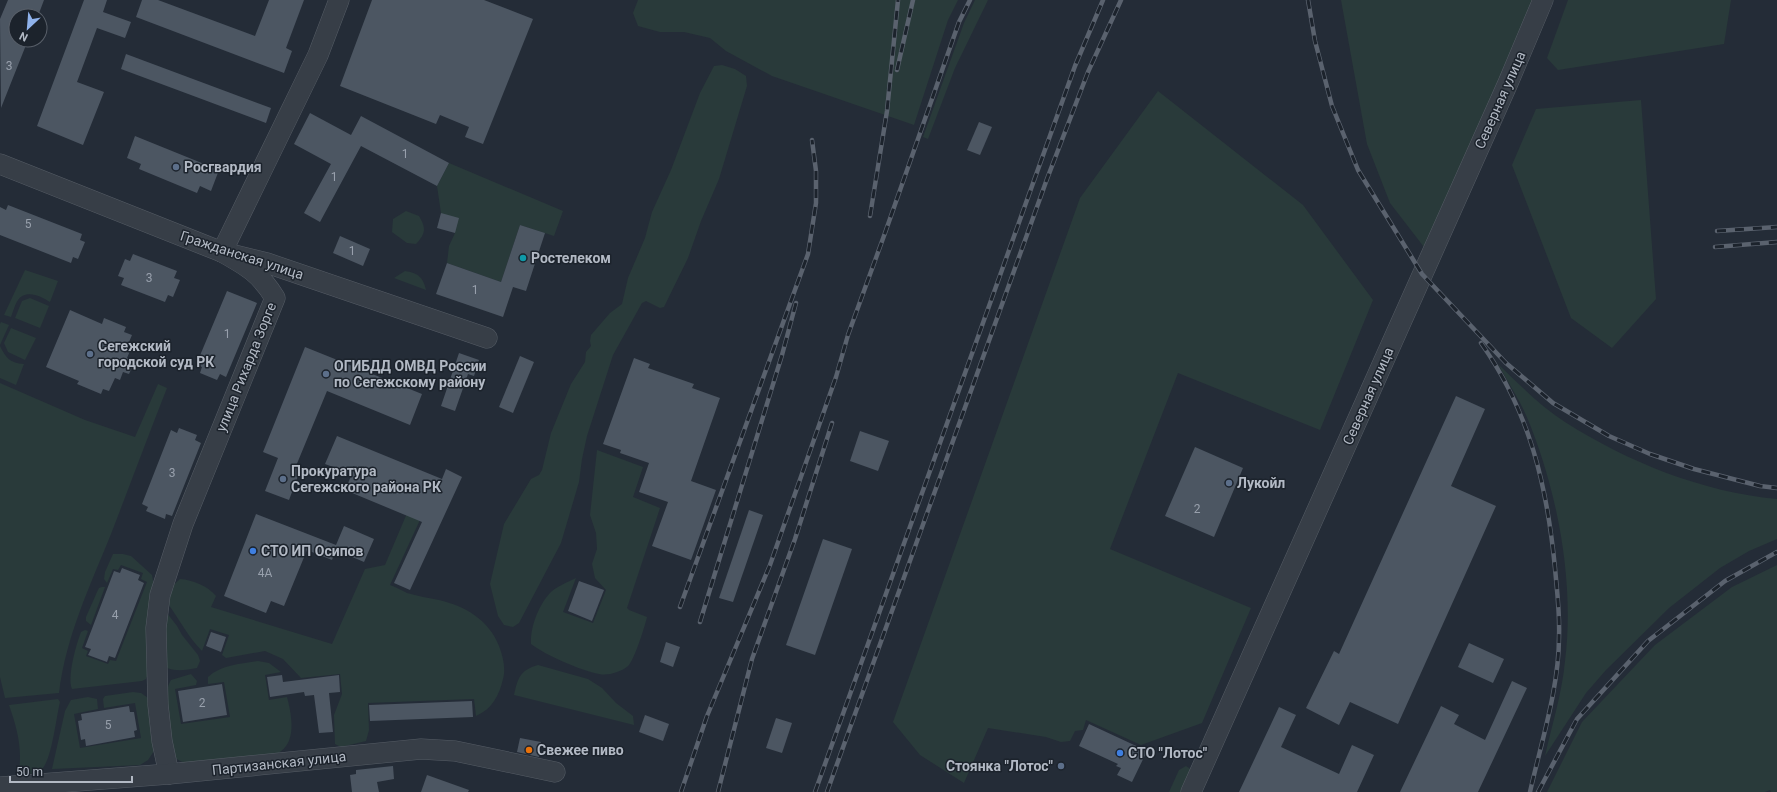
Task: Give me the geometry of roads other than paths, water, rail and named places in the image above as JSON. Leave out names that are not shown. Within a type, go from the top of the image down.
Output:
[{"type":"street","points":[[222,252],[318,55],[339,0]]},
{"type":"street","name":"Северная улица","points":[[1191,792],[1508,83],[1543,0]]},
{"type":"street","name":"Гражданская улица","points":[[0,164],[222,252],[267,263],[487,338]]},
{"type":"street","name":"улица Рихарда Зорге","points":[[169,774],[162,741],[158,705],[156,628],[160,595],[170,560],[188,511],[275,298],[267,284],[252,270],[222,252]]},
{"type":"street","name":"Партизанская улица","points":[[0,787],[169,774],[421,749],[455,751],[555,772]]},
{"type":"railway","points":[[870,216],[887,111],[898,0]]},
{"type":"railway","points":[[897,70],[913,0]]},
{"type":"railway","points":[[681,792],[707,716],[770,565],[836,377],[848,335],[959,22],[970,0]]},
{"type":"railway","points":[[815,792],[1075,66],[1103,0]]},
{"type":"railway","points":[[827,792],[1047,179],[1088,72],[1121,0]]},
{"type":"railway","points":[[1308,0],[1315,41],[1332,106],[1358,170],[1422,274],[1506,363],[1553,403],[1609,436],[1650,454],[1694,469],[1760,486],[1777,488]]},
{"type":"railway","points":[[680,607],[808,254],[816,203],[816,171],[812,140]]},
{"type":"railway","points":[[1717,231],[1777,227]]},
{"type":"railway","points":[[1715,247],[1777,242]]},
{"type":"railway","points":[[700,622],[782,355],[796,303]]},
{"type":"railway","points":[[1481,343],[1498,369],[1524,423],[1541,479],[1552,538],[1559,620],[1558,656],[1553,696],[1530,792]]},
{"type":"railway","points":[[718,792],[752,659],[795,539],[832,423]]},
{"type":"railway","points":[[1538,792],[1577,719],[1648,641],[1725,581],[1777,552]]},
{"type":"place","name":"Росгвардия","points":[[176,167]]},
{"type":"place","name":"Ростелеком","points":[[523,258]]},
{"type":"place","name":"Сегежский городской суд РК","points":[[90,354]]},
{"type":"place","name":"ОГИБДД ОМВД России по Сегежскому району","points":[[326,374]]},
{"type":"place","name":"Прокуратура Сегежского района РК","points":[[283,479]]},
{"type":"place","name":"Лукойл","points":[[1229,483]]},
{"type":"place","name":"СТО ИП Осипов","points":[[253,551]]},
{"type":"place","name":"Свежее пиво","points":[[529,750]]},
{"type":"place","name":"СТО \"Лотос\"","points":[[1120,753]]},
{"type":"place","name":"Стоянка \"Лотос\"","points":[[1061,766]]}]
